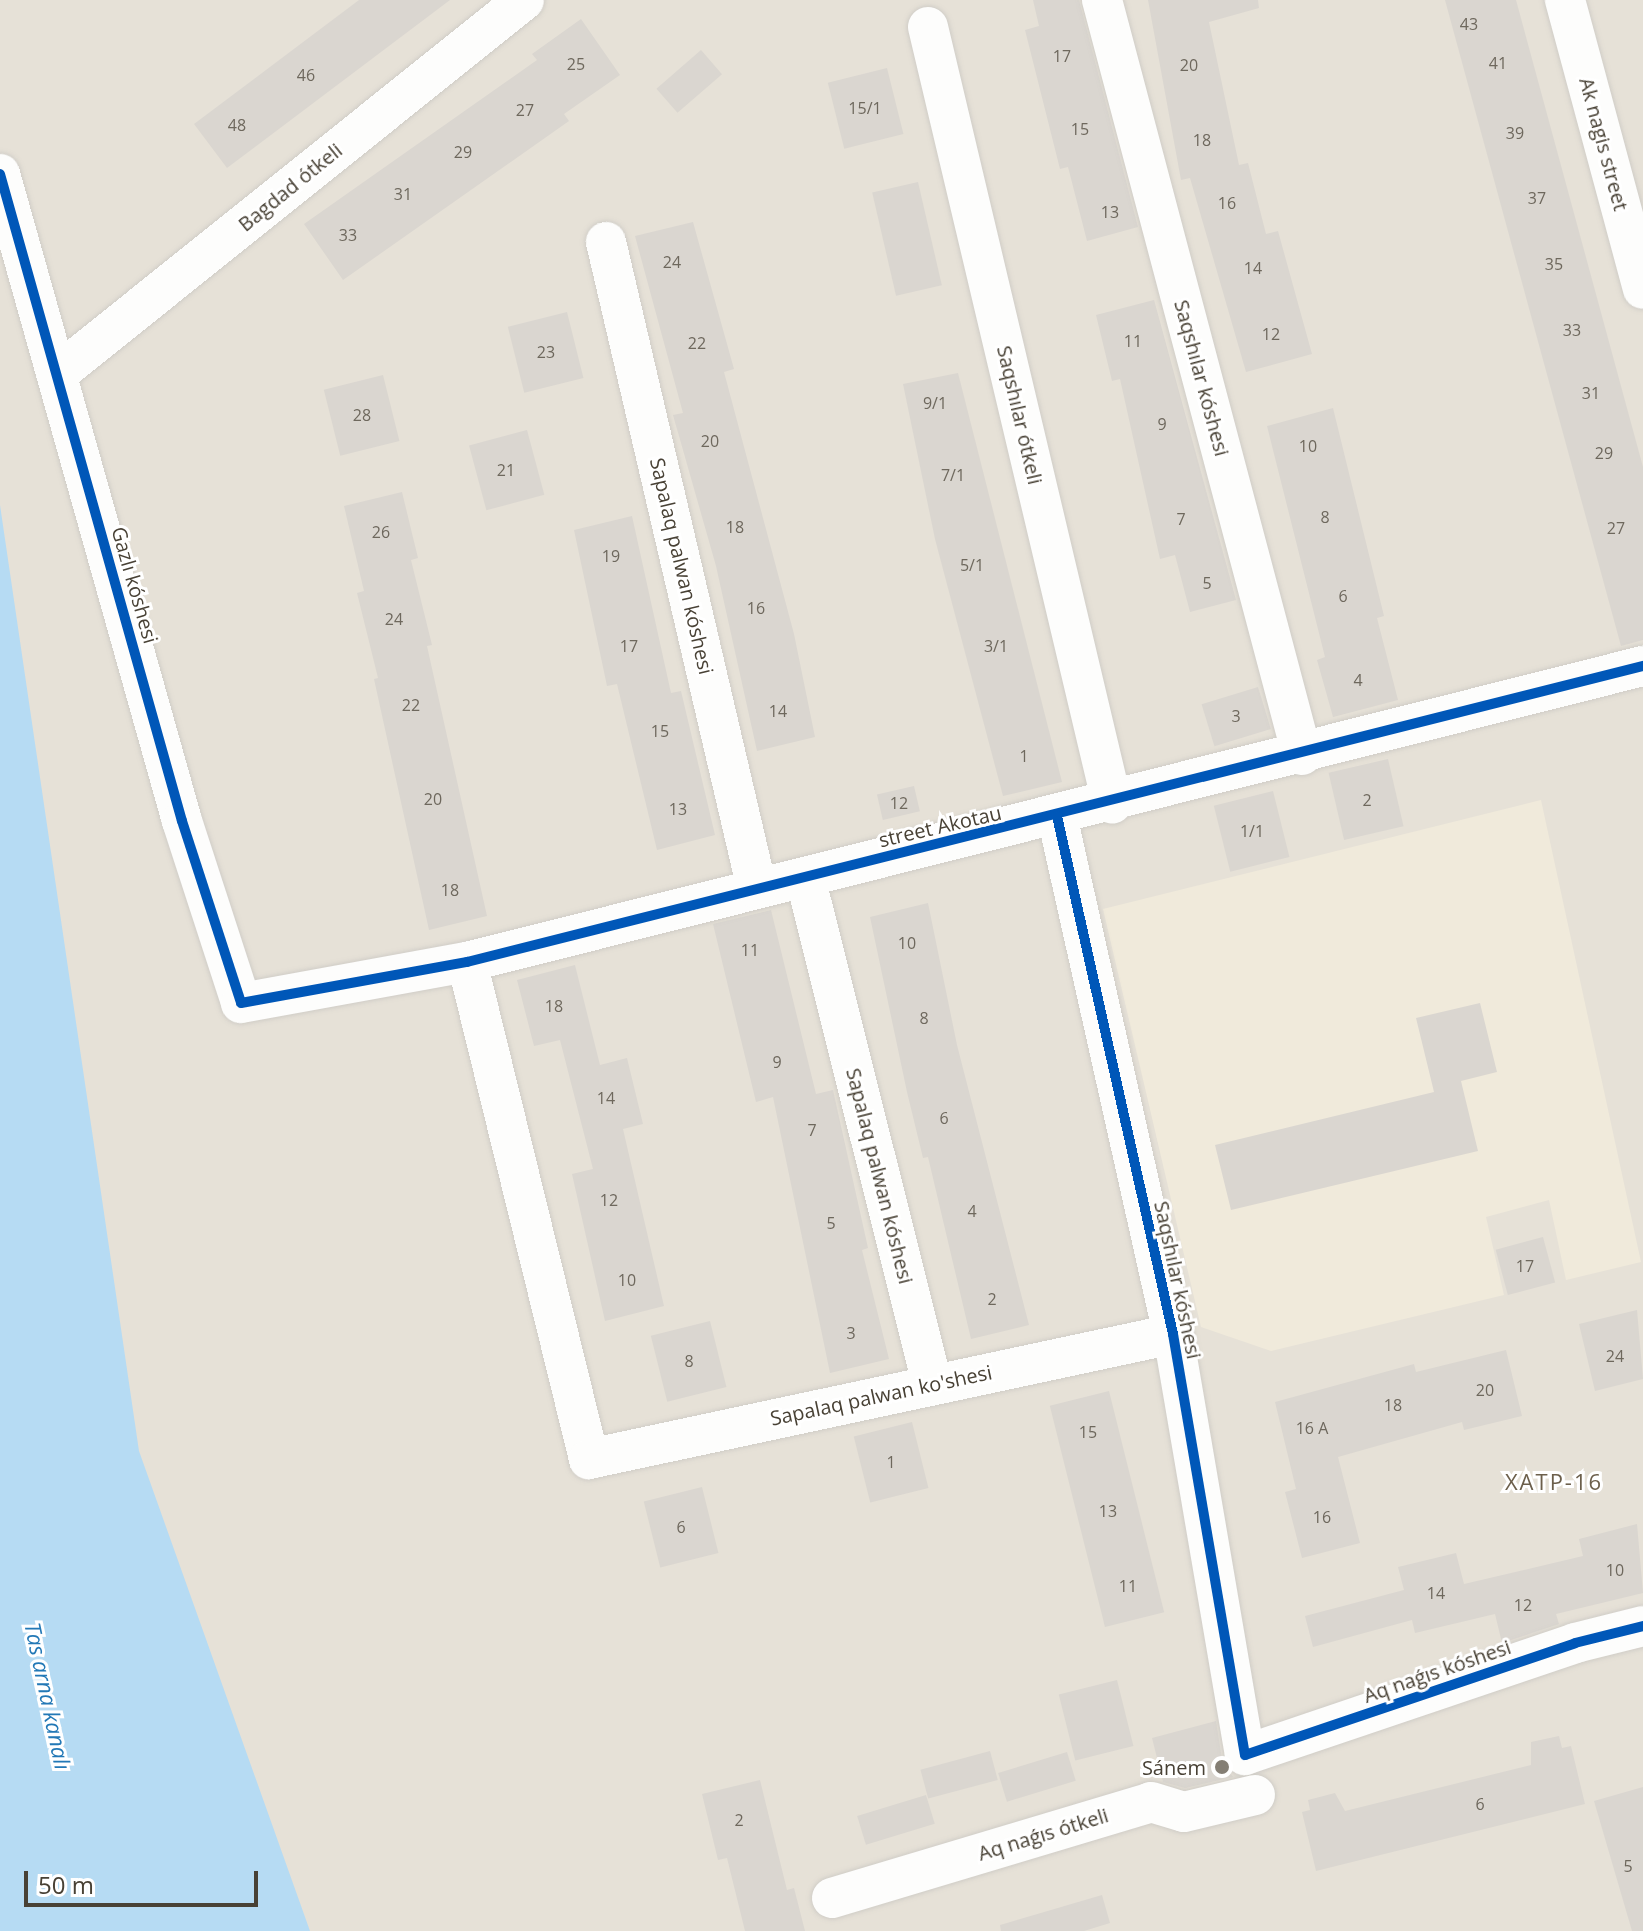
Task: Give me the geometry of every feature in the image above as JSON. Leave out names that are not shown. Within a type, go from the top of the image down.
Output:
[{"type":"street","name":"Bagdad ótkeli","points":[[57,374],[524,0]]},
{"type":"street","name":"Saqshılar kóshesi","points":[[1102,0],[1302,755]]},
{"type":"street","name":"Ak nagis street","points":[[1565,0],[1643,289]]},
{"type":"street","name":"Saqshılar ótkeli","points":[[928,27],[1112,803]]},
{"type":"street","name":"Gazlı kóshesi","points":[[0,174],[182,821],[241,1003]]},
{"type":"street","name":"Sapalaq palwan kóshesi","points":[[606,242],[757,889]]},
{"type":"street","name":"street Akotau","points":[[241,1003],[467,962],[1112,803],[1643,666]]},
{"type":"street","name":"Saqshılar kóshesi","points":[[1057,816],[1173,1334],[1245,1755]]},
{"type":"street","name":"Sapalaq palwan kóshesi","points":[[805,877],[932,1383]]},
{"type":"street","name":"Sapalaq palwan ko'shesi","points":[[467,962],[589,1459],[932,1383],[1173,1334]]},
{"type":"street","name":"Aq naǵıs kóshesi","points":[[1245,1755],[1575,1643],[1643,1626]]},
{"type":"street","name":"Aq naǵıs ótkeli","points":[[832,1898],[1151,1802],[1184,1812],[1255,1795]]},
{"type":"shaded area","points":[[0,0],[1643,0],[1643,1931],[0,1931]]},
{"type":"shaded area","points":[[1541,800],[1641,1262],[1566,1280],[1549,1200],[1486,1217],[1504,1295],[1271,1351],[1201,1327],[1103,909]]},
{"type":"water","name":"Tas arna kanalı","points":[[0,505],[139,1451],[310,1931],[0,1931]]},
{"type":"building","points":[[359,0],[450,0],[227,168],[194,124]]},
{"type":"building","points":[[1033,0],[1079,0],[1138,227],[1087,241],[1068,167],[1060,169],[1025,30],[1039,26]]},
{"type":"building","points":[[1148,0],[1258,0],[1259,8],[1209,22],[1239,165],[1248,163],[1266,234],[1278,231],[1312,354],[1246,372],[1190,178],[1181,180]]},
{"type":"building","points":[[1445,0],[1516,0],[1643,467],[1643,640],[1621,646]]},
{"type":"building","points":[[581,19],[620,75],[564,114],[569,121],[343,280],[304,224],[537,60],[532,54]]},
{"type":"building","points":[[701,50],[722,74],[677,113],[656,89]]},
{"type":"building","points":[[887,68],[903,134],[844,149],[828,83]]},
{"type":"building","points":[[918,182],[942,285],[896,296],[872,193]]},
{"type":"building","points":[[693,222],[734,369],[724,372],[794,634],[815,737],[757,751],[716,566],[673,415],[683,413],[635,236]]},
{"type":"building","points":[[1154,300],[1236,600],[1190,612],[1175,555],[1160,559],[1120,379],[1112,381],[1096,315]]},
{"type":"building","points":[[567,312],[583,378],[524,393],[508,327]]},
{"type":"building","points":[[958,373],[1062,782],[1003,796],[935,539],[903,384]]},
{"type":"building","points":[[383,375],[399,441],[340,456],[324,390]]},
{"type":"building","points":[[1333,408],[1384,616],[1377,618],[1398,700],[1333,717],[1317,660],[1325,657],[1267,426]]},
{"type":"building","points":[[527,430],[544,495],[486,510],[469,446]]},
{"type":"building","points":[[402,492],[418,558],[411,560],[432,645],[427,646],[487,916],[429,930],[374,679],[378,678],[357,593],[364,591],[344,506]]},
{"type":"building","points":[[632,516],[671,693],[681,691],[715,835],[657,850],[617,684],[607,686],[574,530]]},
{"type":"building","points":[[1258,687],[1271,729],[1214,746],[1202,704]]},
{"type":"building","points":[[1388,759],[1404,826],[1344,840],[1329,773]]},
{"type":"building","points":[[914,786],[920,811],[883,820],[877,795]]},
{"type":"building","points":[[1273,791],[1289,857],[1230,872],[1214,806]]},
{"type":"building","points":[[928,903],[957,1045],[1029,1325],[971,1339],[928,1157],[923,1158],[907,1092],[870,917]]},
{"type":"building","points":[[771,910],[816,1094],[833,1090],[868,1248],[862,1250],[889,1359],[830,1373],[773,1097],[756,1102],[713,924]]},
{"type":"building","points":[[575,965],[600,1065],[627,1058],[643,1124],[623,1129],[664,1306],[605,1321],[572,1174],[593,1169],[560,1040],[534,1046],[517,980]]},
{"type":"building","points":[[1480,1003],[1497,1072],[1461,1081],[1478,1151],[1231,1210],[1215,1145],[1434,1092],[1416,1018]]},
{"type":"building","points":[[1543,1237],[1555,1282],[1508,1295],[1496,1250]]},
{"type":"building","points":[[1637,1310],[1643,1379],[1595,1391],[1579,1324]]},
{"type":"building","points":[[710,1321],[726,1387],[667,1402],[651,1336]]},
{"type":"building","points":[[1506,1350],[1522,1416],[1464,1430],[1462,1422],[1338,1457],[1360,1543],[1302,1558],[1285,1492],[1296,1489],[1275,1402],[1414,1364],[1416,1372]]},
{"type":"building","points":[[1109,1391],[1164,1612],[1105,1627],[1050,1406]]},
{"type":"building","points":[[912,1422],[928,1488],[870,1502],[854,1437]]},
{"type":"building","points":[[702,1487],[718,1553],[660,1567],[644,1502]]},
{"type":"building","points":[[1637,1524],[1643,1593],[1556,1614],[1559,1624],[1502,1643],[1495,1614],[1415,1633],[1412,1620],[1313,1647],[1305,1616],[1404,1590],[1398,1567],[1456,1553],[1464,1584],[1583,1556],[1579,1539]]},
{"type":"building","points":[[1117,1680],[1133,1746],[1075,1760],[1059,1695]]},
{"type":"building","points":[[1216,1721],[1222,1759],[1233,1777],[1185,1788],[1163,1782],[1152,1738]]},
{"type":"building","points":[[1559,1736],[1562,1748],[1571,1746],[1585,1804],[1316,1871],[1302,1812],[1310,1810],[1308,1800],[1335,1793],[1345,1811],[1531,1765],[1531,1742]]},
{"type":"building","points":[[990,1751],[998,1780],[928,1799],[920,1770]]},
{"type":"building","points":[[1067,1752],[1076,1781],[1007,1802],[998,1773]]},
{"type":"building","points":[[760,1780],[787,1890],[794,1888],[805,1931],[745,1931],[727,1858],[718,1860],[702,1794]]},
{"type":"building","points":[[1643,1787],[1643,1931],[1632,1931],[1594,1801]]},
{"type":"building","points":[[926,1795],[935,1824],[866,1845],[857,1816]]},
{"type":"building","points":[[1102,1895],[1110,1923],[1084,1931],[1001,1931],[1000,1925]]},
{"type":"cycle path","points":[[0,174],[182,821],[241,1003],[467,962],[1643,666]]},
{"type":"cycle path","points":[[1057,816],[1173,1334],[1245,1755],[1575,1643],[1643,1626]]},
{"type":"place","name":"Sánem","points":[[1222,1767]]},
{"type":"district","name":"XATP-16","points":[[1554,1482]]}]
